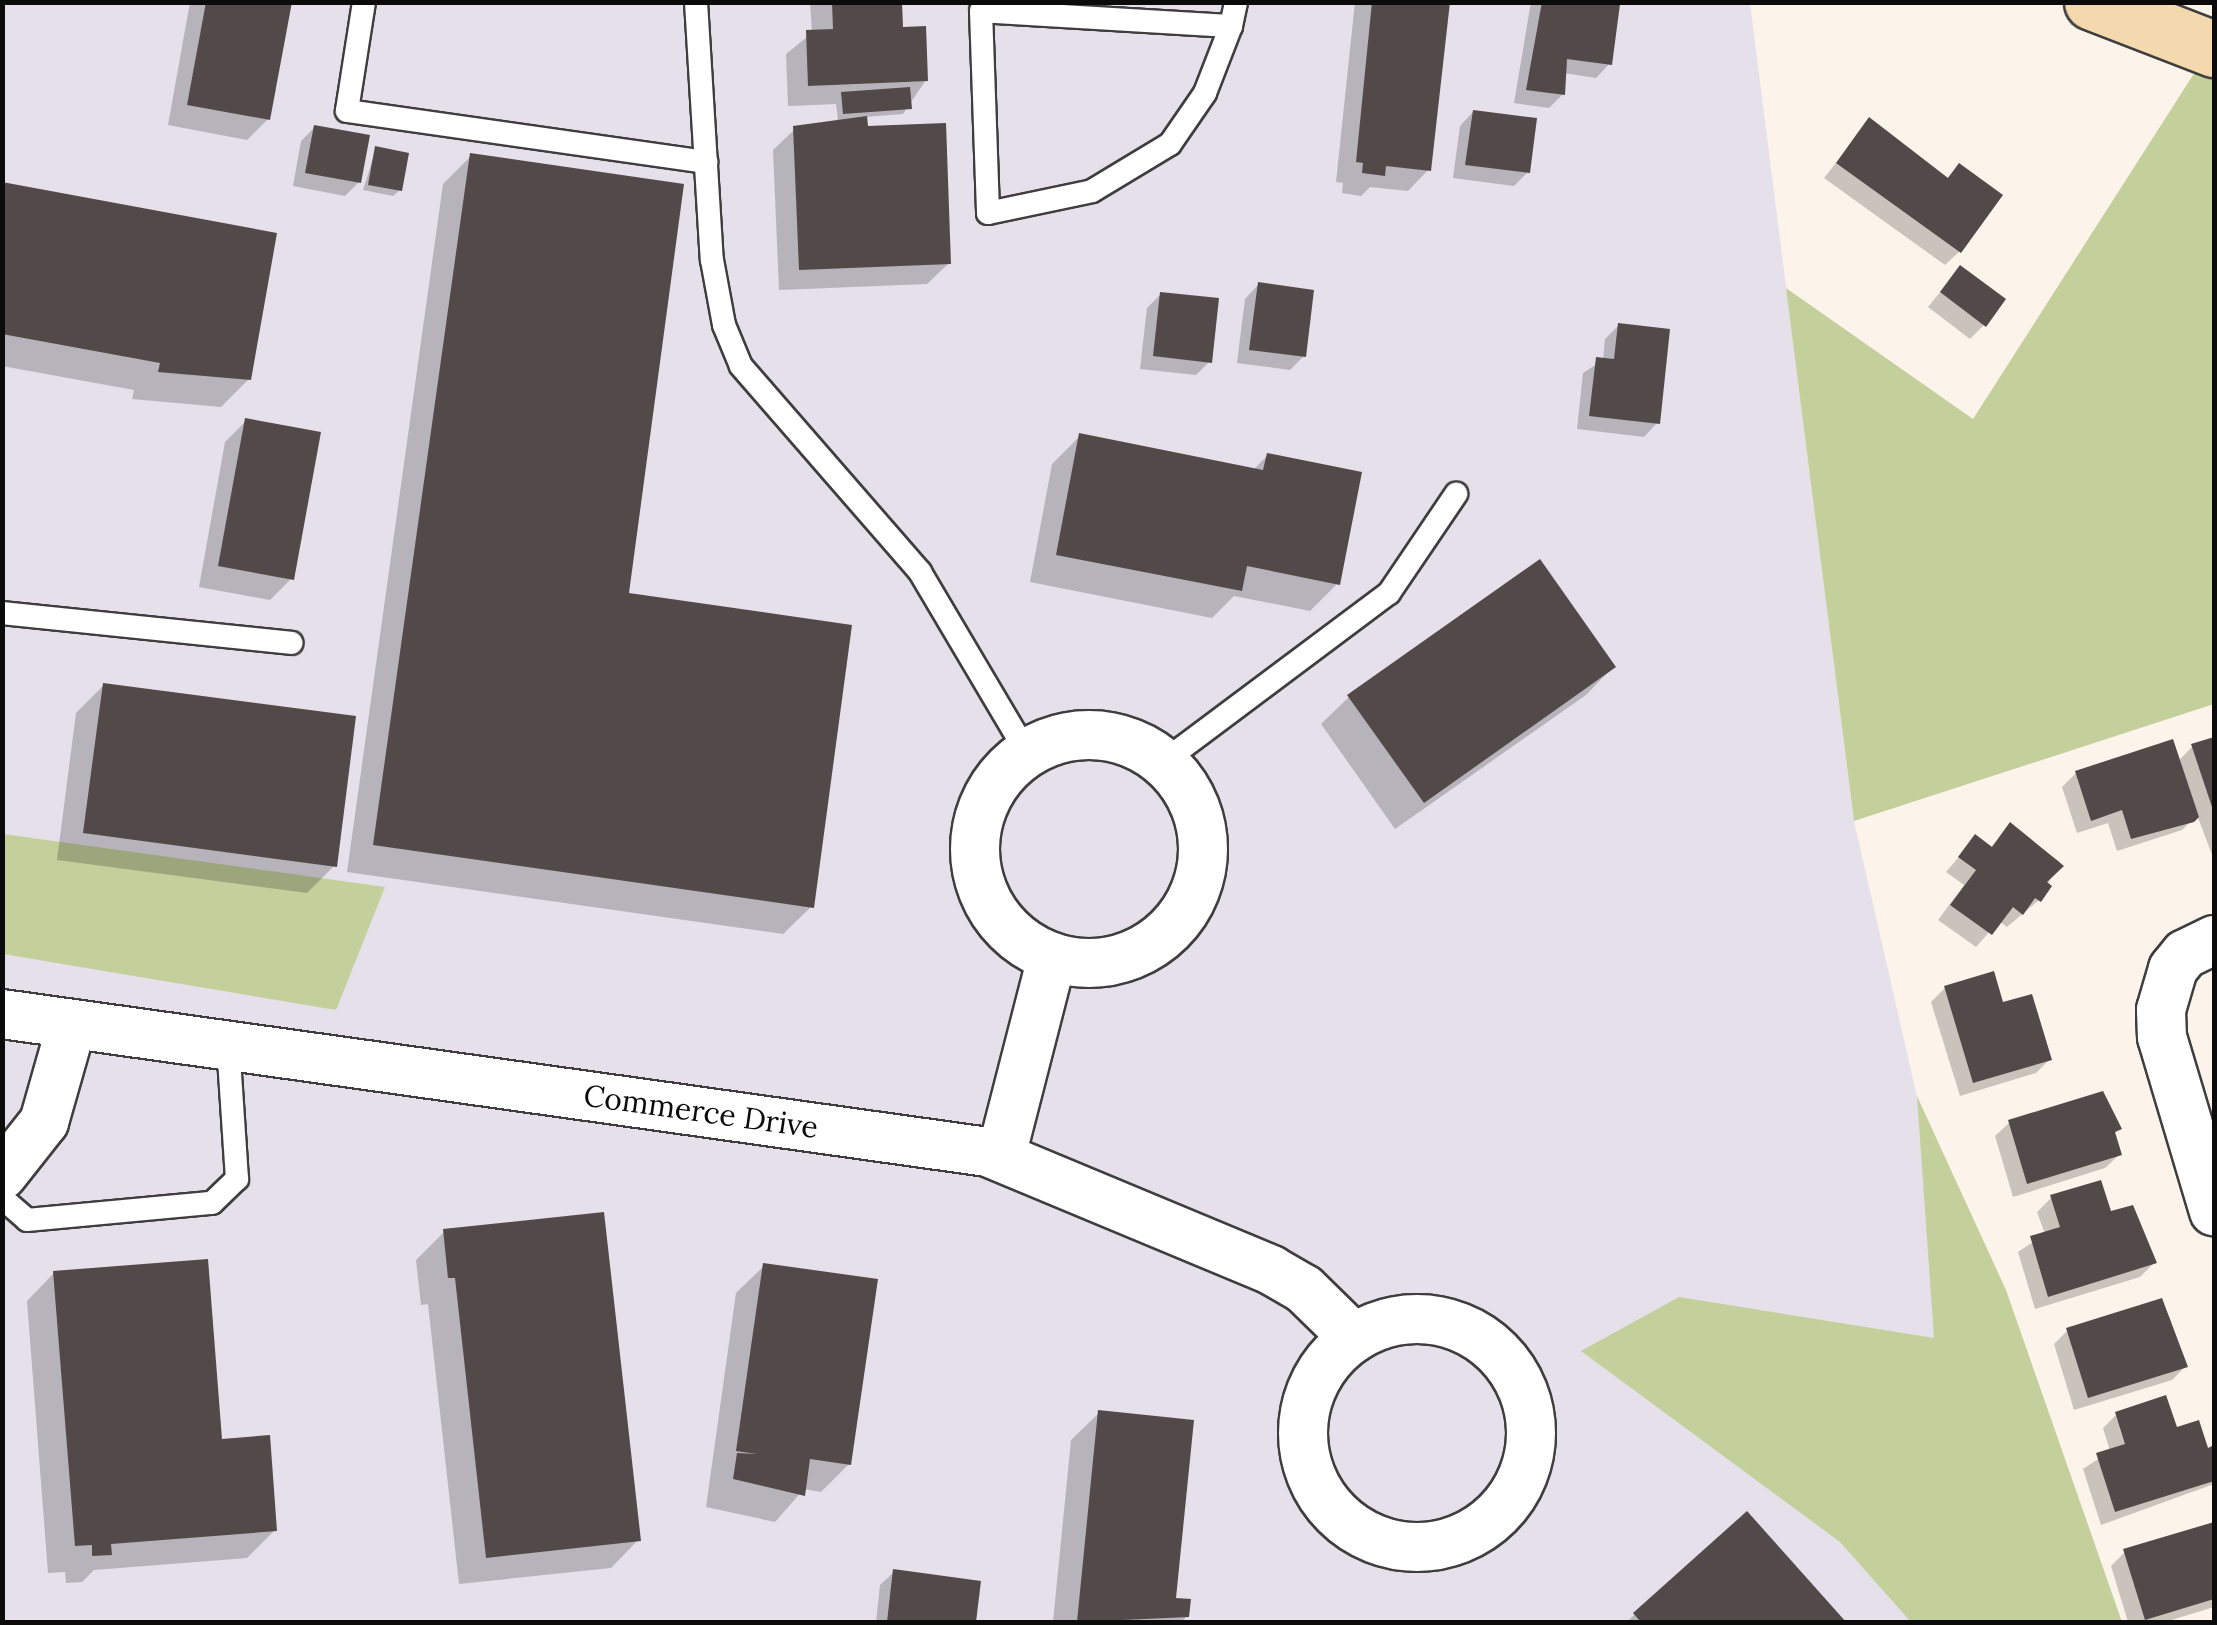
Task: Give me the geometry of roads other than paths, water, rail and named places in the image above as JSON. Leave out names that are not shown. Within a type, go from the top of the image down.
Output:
[{"type":"street","points":[[2092,2],[2214,49]]},
{"type":"street","points":[[1103,734],[1132,742],[1162,762],[1176,775],[1198,822],[1202,851],[1186,908],[1171,928],[1131,954],[1090,964],[1052,958],[1000,921],[978,867],[981,810],[991,788],[1026,751],[1052,740],[1103,734]]},
{"type":"street","points":[[2214,940],[2184,954],[2174,968],[2161,1010],[2162,1037],[2214,1211]]},
{"type":"street","points":[[1001,1156],[1052,958]]},
{"type":"street","name":"Commerce Drive","points":[[2,1014],[1001,1156],[1271,1270],[1304,1289],[1354,1338]]},
{"type":"street","points":[[2,1175],[44,1122],[72,1024]]},
{"type":"street","points":[[1442,1321],[1496,1350],[1516,1374],[1528,1403],[1527,1464],[1515,1493],[1470,1534],[1444,1545],[1386,1543],[1348,1523],[1320,1492],[1308,1465],[1306,1407],[1332,1357],[1354,1338],[1382,1324],[1442,1321]]},
{"type":"lane","points":[[364,2],[348,112],[706,162]]},
{"type":"lane","points":[[696,2],[712,260],[724,325],[741,366],[920,572],[1026,751]]},
{"type":"lane","points":[[981,11],[1234,14],[1204,93],[1170,144],[1092,191],[988,212],[981,11]]},
{"type":"lane","points":[[1162,762],[1389,593],[1456,494]]},
{"type":"lane","points":[[2,614],[290,643]]},
{"type":"lane","points":[[2,1198],[28,1220],[212,1203],[237,1179],[228,1044]]}]
